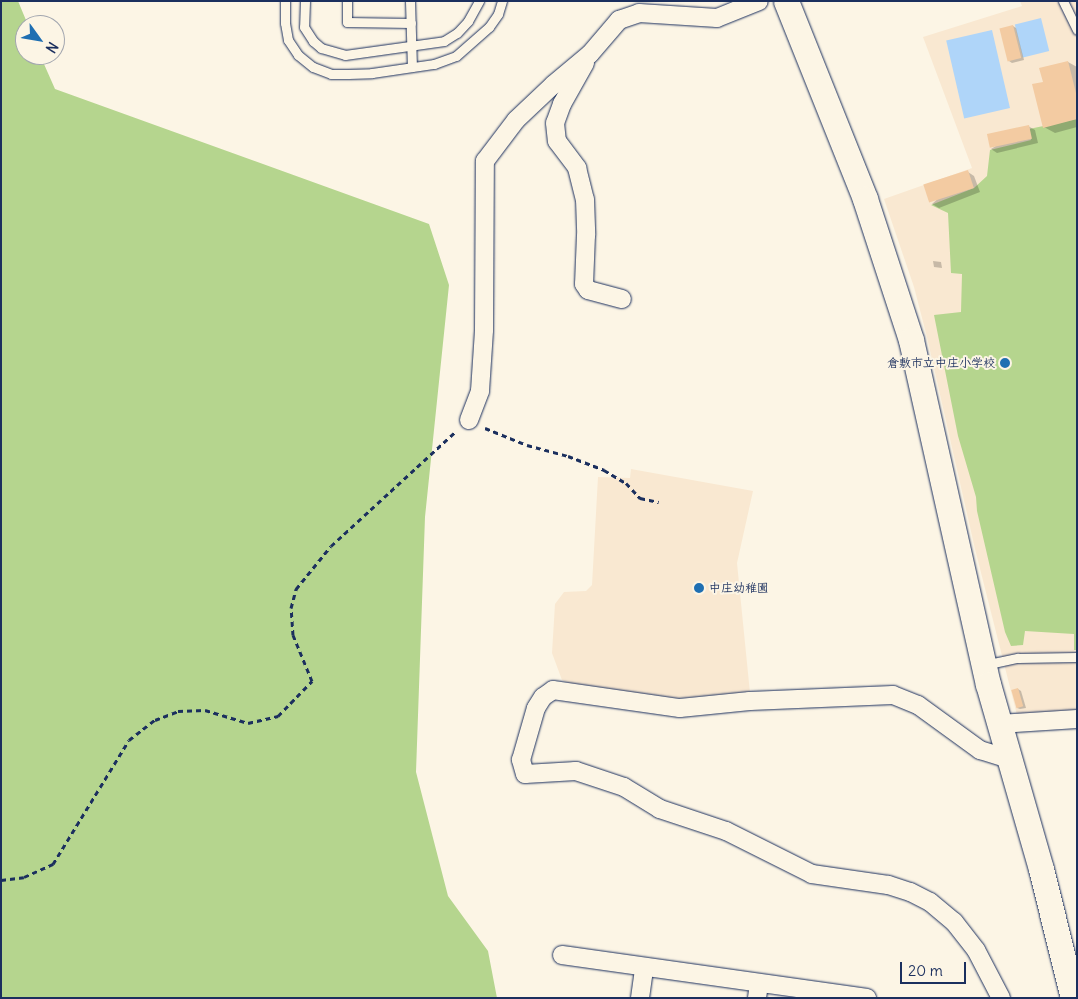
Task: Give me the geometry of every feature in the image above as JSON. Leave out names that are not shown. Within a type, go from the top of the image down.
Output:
[{"type":"street","points":[[622,299],[588,290],[584,284],[585,199],[577,168],[557,141],[555,124],[562,104],[590,54],[619,20],[639,13],[717,18],[759,1]]},
{"type":"street","points":[[786,1],[865,199],[911,340],[984,666],[1046,888],[1073,998]]},
{"type":"street","points":[[469,420],[480,390],[484,330],[485,161],[516,120],[552,84],[590,54]]},
{"type":"street","points":[[1001,998],[976,950],[954,922],[930,902],[910,892],[888,885],[812,874],[726,831],[660,809],[624,787],[576,771],[525,774],[521,760],[536,708],[543,698],[553,690],[680,708],[750,701],[893,695],[918,705],[980,750],[1009,759]]},
{"type":"street","points":[[999,724],[1077,719]]},
{"type":"street","points":[[562,954],[758,990],[868,998]]},
{"type":"street","points":[[640,998],[644,968]]},
{"type":"lane","points":[[285,1],[285,24],[288,40],[298,55],[313,67],[330,74],[348,74],[434,64],[456,56],[489,28],[498,14],[502,1]]},
{"type":"lane","points":[[304,1],[304,27],[313,41],[331,52],[344,55],[444,41],[457,33],[468,21],[479,1]]},
{"type":"lane","points":[[347,1],[347,22],[411,23]]},
{"type":"lane","points":[[410,1],[412,67]]},
{"type":"lane","points":[[1063,1],[1077,30]]},
{"type":"lane","points":[[984,666],[1018,658],[1077,657]]},
{"type":"path","points":[[1,880],[24,877],[53,864],[129,740],[155,720],[178,711],[205,710],[248,723],[278,716],[312,681],[293,634],[291,608],[296,589],[331,546],[469,420],[503,436],[604,470],[626,483],[640,498],[659,502]]},
{"type":"shaded area","name":"倉敷市立中庄小学校","points":[[1020,1],[1077,1],[1077,712],[1017,715],[975,549],[927,337],[914,287],[884,199],[972,168],[923,37],[1022,6]]},
{"type":"shaded area","points":[[631,469],[753,491],[737,563],[750,693],[656,700],[573,685],[562,680],[552,653],[555,604],[564,592],[586,591],[592,585],[598,477],[630,478]]},
{"type":"green space","points":[[1,1],[18,1],[24,15],[15,15],[15,65],[44,65],[55,89],[429,224],[449,285],[425,517],[416,772],[448,896],[488,951],[497,998],[1,998]]},
{"type":"green space","name":"倉敷市立中庄小学校","points":[[1077,119],[1077,650],[1074,650],[1074,634],[1025,631],[1023,645],[1011,646],[1005,632],[977,511],[976,497],[958,436],[934,315],[961,312],[962,274],[951,273],[948,213],[931,205],[974,188],[987,176],[990,150],[1031,140],[1029,129]]},
{"type":"water","points":[[1041,18],[1049,51],[1023,58],[1015,25]]},
{"type":"water","points":[[992,30],[1010,108],[964,119],[946,41]]},
{"type":"building","points":[[1013,25],[1021,58],[1008,61],[999,28]]},
{"type":"building","points":[[1068,61],[1077,97],[1077,119],[1043,128],[1032,84],[1043,82],[1039,68]]},
{"type":"building","points":[[1029,125],[1032,139],[990,148],[987,134]]},
{"type":"building","points":[[968,170],[974,188],[929,203],[923,185]]},
{"type":"building","points":[[1018,688],[1023,706],[1017,708],[1011,690]]},
{"type":"place","name":"倉敷市立中庄小学校","points":[[1005,363]]},
{"type":"place","name":"中庄幼稚園","points":[[699,588]]}]
